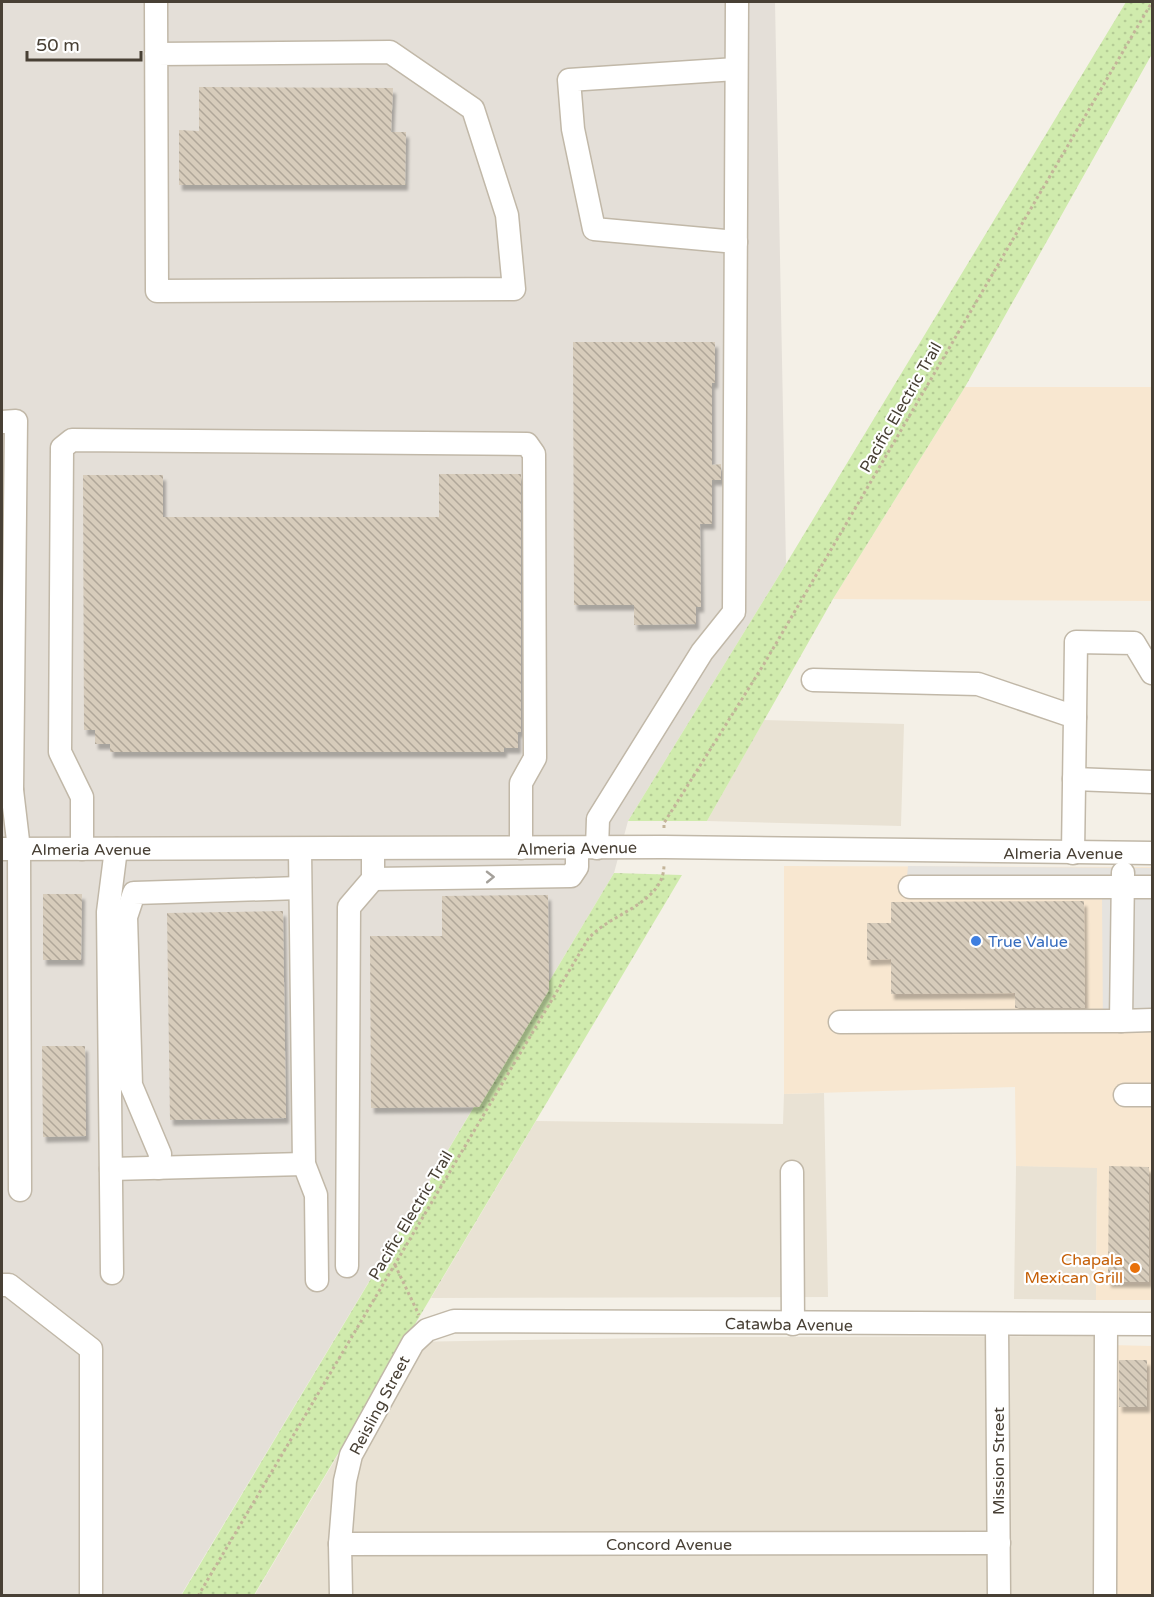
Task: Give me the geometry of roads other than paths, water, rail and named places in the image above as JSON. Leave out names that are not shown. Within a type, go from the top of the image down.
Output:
[{"type":"street","points":[[156,2],[156,54],[158,291],[514,289],[507,215],[473,109],[390,52],[156,54]]},
{"type":"street","points":[[373,879],[571,876],[587,848],[598,819],[702,652],[734,612],[737,2]]},
{"type":"street","points":[[736,69],[569,80],[573,129],[594,229],[736,242]]},
{"type":"street","points":[[2,422],[16,421],[7,790],[10,849],[10,1036],[20,1190]]},
{"type":"street","points":[[82,849],[82,797],[60,752],[62,448],[72,440],[527,444],[534,454],[535,758],[520,783],[521,848]]},
{"type":"street","points":[[1073,853],[1076,642],[1134,644],[1152,673]]},
{"type":"street","points":[[813,680],[978,684],[1075,717]]},
{"type":"street","points":[[1074,779],[1152,782]]},
{"type":"street","name":"Almeria Avenue","points":[[10,849],[587,848],[1152,853]]},
{"type":"street","points":[[112,1273],[108,912],[116,849]]},
{"type":"street","points":[[300,850],[304,1164],[316,1196],[317,1280]]},
{"type":"street","points":[[347,1266],[349,907],[373,879],[373,850]]},
{"type":"street","points":[[1002,853],[1002,886]]},
{"type":"street","points":[[1121,1021],[1122,853]]},
{"type":"street","points":[[910,887],[1152,887]]},
{"type":"street","points":[[159,1168],[159,1154],[131,1085],[126,918],[134,893],[300,888]]},
{"type":"street","points":[[840,1022],[1152,1020]]},
{"type":"street","points":[[1125,1095],[1152,1095]]},
{"type":"street","points":[[111,1169],[304,1164]]},
{"type":"street","points":[[792,1172],[793,1324]]},
{"type":"street","points":[[2,1286],[9,1285],[91,1349],[92,1596]]},
{"type":"street","name":"Catawba Avenue","points":[[427,1330],[453,1321],[997,1326],[1152,1324]]},
{"type":"street","points":[[1105,1596],[1107,1325]]},
{"type":"street","name":"Mission Street","points":[[997,1326],[999,1596]]},
{"type":"street","name":"Reisling Street","points":[[341,1596],[340,1544],[345,1482],[351,1455],[413,1343],[427,1330]]},
{"type":"street","name":"Concord Avenue","points":[[340,1544],[999,1543]]},
{"type":"place","name":"True Value","points":[[976,941]]},
{"type":"place","name":"Chapala Mexican Grill","points":[[1135,1268]]}]
